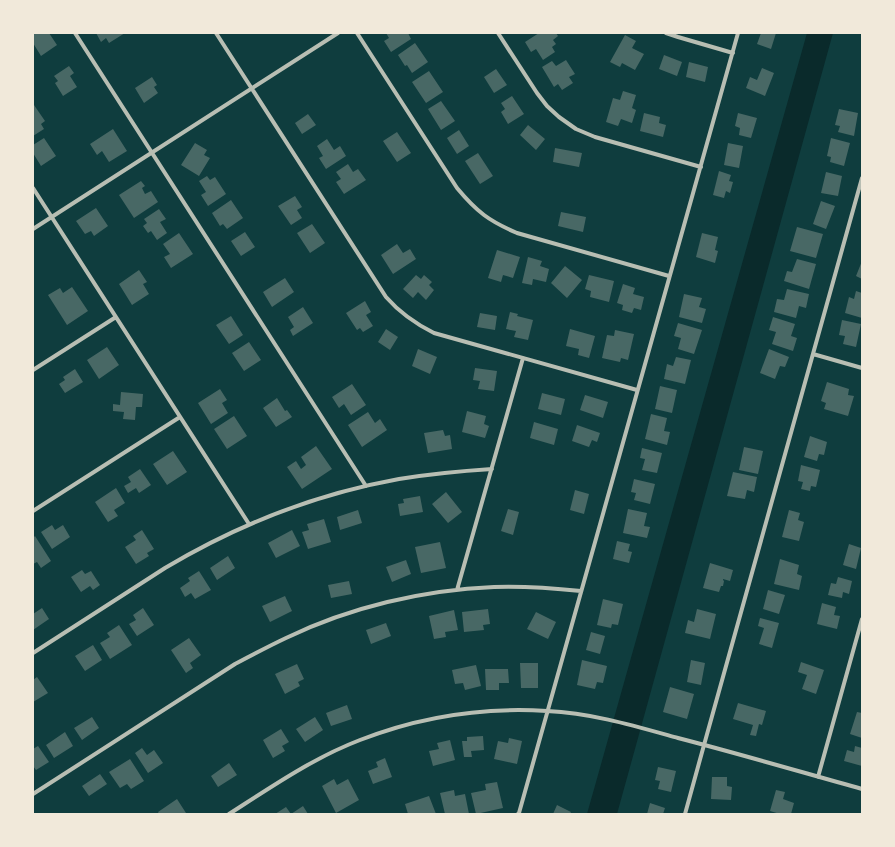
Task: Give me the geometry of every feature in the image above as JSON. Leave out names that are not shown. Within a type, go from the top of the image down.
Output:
[{"type":"street","points":[[74,33],[366,486]]},
{"type":"street","points":[[216,33],[386,297],[412,321],[434,333],[637,390]]},
{"type":"street","points":[[33,229],[338,33]]},
{"type":"street","points":[[357,33],[457,188],[469,203],[481,214],[498,225],[517,234],[669,276]]},
{"type":"street","points":[[498,33],[547,106],[576,129],[595,137],[701,167]]},
{"type":"street","points":[[666,33],[733,53]]},
{"type":"street","points":[[518,814],[738,33]]},
{"type":"street","points":[[685,814],[862,178]]},
{"type":"street","points":[[33,188],[249,524]]},
{"type":"street","points":[[33,370],[116,317]]},
{"type":"street","points":[[813,354],[862,368]]},
{"type":"street","points":[[457,590],[523,358]]},
{"type":"street","points":[[33,511],[180,417]]},
{"type":"street","points":[[33,653],[165,568],[206,545],[249,524],[309,502],[366,486],[433,474],[492,469]]},
{"type":"street","points":[[33,794],[229,668],[287,637],[315,626],[361,610],[408,598],[457,590],[493,587],[523,587],[581,591]]},
{"type":"street","points":[[818,777],[862,619]]},
{"type":"street","points":[[229,814],[304,766],[359,740],[388,730],[448,716],[510,710],[548,711],[578,714],[611,720],[862,789]]},
{"type":"water","points":[[807,33],[833,33],[617,814],[587,814]]},
{"type":"building","points":[[33,33],[49,33],[57,45],[41,56],[33,43]]},
{"type":"building","points":[[96,33],[125,33],[109,43],[106,38],[101,42]]},
{"type":"building","points":[[386,33],[408,33],[411,39],[391,52],[384,41],[389,38]]},
{"type":"building","points":[[539,33],[556,33],[558,36],[553,40],[556,44],[552,47],[555,52],[543,60],[536,49],[531,52],[525,42]]},
{"type":"building","points":[[761,33],[776,33],[771,49],[757,44]]},
{"type":"building","points":[[625,35],[636,41],[632,48],[644,54],[635,70],[622,63],[620,67],[610,62]]},
{"type":"building","points":[[415,43],[428,62],[412,73],[407,65],[405,66],[398,55]]},
{"type":"building","points":[[664,55],[682,62],[677,76],[659,69]]},
{"type":"building","points":[[566,60],[575,74],[569,77],[573,83],[562,90],[558,84],[554,87],[542,67],[552,61],[556,66]]},
{"type":"building","points":[[689,62],[708,67],[705,82],[686,77]]},
{"type":"building","points":[[69,66],[74,73],[70,76],[77,87],[63,96],[55,83],[58,81],[54,76]]},
{"type":"building","points":[[762,68],[774,73],[765,96],[746,88],[750,77],[757,80]]},
{"type":"building","points":[[496,69],[507,85],[494,93],[484,77]]},
{"type":"building","points":[[429,71],[443,92],[426,103],[412,82]]},
{"type":"building","points":[[152,77],[157,85],[154,87],[158,93],[144,103],[135,88]]},
{"type":"building","points":[[623,91],[636,95],[632,108],[636,110],[632,123],[621,119],[618,126],[606,122],[613,98],[620,100]]},
{"type":"building","points":[[512,96],[524,114],[508,124],[501,112],[505,109],[501,103]]},
{"type":"building","points":[[441,101],[455,121],[441,130],[428,109]]},
{"type":"building","points":[[34,105],[45,121],[41,124],[44,129],[33,136],[33,106]]},
{"type":"building","points":[[839,109],[858,113],[854,136],[838,132],[840,126],[835,125]]},
{"type":"building","points":[[644,113],[660,117],[659,123],[666,125],[663,137],[640,131]]},
{"type":"building","points":[[738,113],[757,118],[751,138],[739,135],[740,128],[735,126]]},
{"type":"building","points":[[308,114],[316,125],[302,134],[295,123]]},
{"type":"building","points":[[528,125],[545,139],[536,150],[520,135]]},
{"type":"building","points":[[113,129],[127,151],[109,162],[102,151],[97,155],[90,144]]},
{"type":"building","points":[[459,130],[469,146],[457,154],[447,138]]},
{"type":"building","points":[[397,132],[411,153],[397,162],[383,141]]},
{"type":"building","points":[[44,138],[56,156],[41,166],[33,153],[33,145]]},
{"type":"building","points":[[831,138],[850,143],[844,166],[830,162],[831,157],[827,156]]},
{"type":"building","points":[[327,139],[334,150],[340,146],[346,156],[326,169],[319,158],[323,156],[317,146]]},
{"type":"building","points":[[195,143],[207,150],[204,155],[210,158],[199,176],[181,165]]},
{"type":"building","points":[[728,143],[743,146],[739,168],[724,165]]},
{"type":"building","points":[[555,148],[582,153],[579,167],[553,162]]},
{"type":"building","points":[[478,153],[493,176],[480,184],[465,161]]},
{"type":"building","points":[[348,164],[353,172],[358,169],[366,180],[344,194],[336,182],[341,179],[336,172]]},
{"type":"building","points":[[719,171],[731,175],[729,181],[733,182],[730,193],[726,191],[724,198],[713,195]]},
{"type":"building","points":[[826,172],[842,176],[838,196],[821,193]]},
{"type":"building","points":[[207,176],[210,180],[215,177],[226,194],[208,206],[201,195],[206,192],[199,181]]},
{"type":"building","points":[[141,181],[145,186],[142,188],[145,194],[151,191],[158,202],[134,218],[119,195]]},
{"type":"building","points":[[295,196],[302,207],[297,210],[302,218],[291,225],[278,206]]},
{"type":"building","points":[[231,200],[243,218],[227,229],[223,224],[220,226],[212,213]]},
{"type":"building","points":[[821,201],[835,206],[826,229],[813,224]]},
{"type":"building","points":[[96,208],[108,226],[94,236],[91,231],[85,234],[76,221]]},
{"type":"building","points":[[159,209],[166,219],[160,222],[167,233],[157,240],[151,231],[148,233],[143,226],[147,223],[144,219]]},
{"type":"building","points":[[561,212],[586,217],[583,232],[558,226]]},
{"type":"building","points":[[312,224],[325,243],[310,253],[297,233]]},
{"type":"building","points":[[797,227],[823,234],[816,258],[790,251]]},
{"type":"building","points":[[245,232],[255,247],[241,256],[231,241]]},
{"type":"building","points":[[179,233],[193,254],[171,268],[164,257],[170,254],[163,244]]},
{"type":"building","points":[[702,233],[718,237],[715,250],[718,251],[715,263],[696,257]]},
{"type":"building","points":[[397,244],[403,253],[410,249],[416,259],[393,274],[381,255]]},
{"type":"building","points":[[497,250],[520,257],[513,278],[503,275],[501,282],[488,278]]},
{"type":"building","points":[[528,257],[542,261],[540,266],[549,269],[546,282],[533,279],[532,285],[522,283]]},
{"type":"building","points":[[797,259],[816,264],[809,289],[784,281],[787,271],[792,272]]},
{"type":"building","points":[[862,261],[862,279],[856,276]]},
{"type":"building","points":[[565,266],[582,280],[567,298],[551,283]]},
{"type":"building","points":[[139,270],[147,282],[143,284],[149,294],[132,305],[119,284]]},
{"type":"building","points":[[416,275],[421,279],[424,275],[432,282],[429,285],[434,290],[426,300],[418,292],[413,298],[403,289]]},
{"type":"building","points":[[589,275],[614,281],[609,302],[590,297],[591,291],[585,289]]},
{"type":"building","points":[[285,278],[294,292],[272,307],[263,292]]},
{"type":"building","points":[[623,284],[635,288],[633,294],[644,297],[641,310],[634,308],[632,313],[622,310],[623,305],[617,303]]},
{"type":"building","points":[[72,287],[88,311],[67,325],[48,295],[60,288],[63,293]]},
{"type":"building","points":[[787,289],[809,294],[806,308],[799,306],[796,318],[774,312],[777,299],[784,300]]},
{"type":"building","points":[[856,291],[862,293],[862,318],[845,313],[849,297],[854,299]]},
{"type":"building","points":[[684,294],[702,298],[699,307],[706,309],[702,323],[679,317]]},
{"type":"building","points":[[365,301],[371,312],[366,315],[373,326],[363,332],[360,328],[357,330],[346,313]]},
{"type":"building","points":[[303,307],[313,323],[293,336],[290,330],[294,327],[288,317]]},
{"type":"building","points":[[510,312],[518,314],[517,316],[533,320],[528,340],[514,337],[516,331],[506,329]]},
{"type":"building","points":[[480,313],[497,316],[495,330],[477,327]]},
{"type":"building","points":[[231,316],[243,335],[229,344],[216,325]]},
{"type":"building","points":[[773,317],[795,324],[791,336],[797,338],[793,351],[772,344],[776,332],[769,330]]},
{"type":"building","points":[[842,320],[861,324],[856,347],[843,344],[845,336],[839,335]]},
{"type":"building","points":[[678,323],[702,330],[694,354],[678,349],[681,338],[674,336]]},
{"type":"building","points":[[386,329],[398,337],[390,350],[378,342]]},
{"type":"building","points":[[570,329],[595,336],[589,358],[578,355],[579,349],[566,346]]},
{"type":"building","points":[[615,330],[634,334],[628,360],[621,358],[620,362],[602,358],[607,335],[614,336]]},
{"type":"building","points":[[249,342],[261,360],[244,371],[232,353]]},
{"type":"building","points":[[107,347],[119,365],[99,379],[87,360]]},
{"type":"building","points":[[418,349],[437,357],[430,374],[412,366]]},
{"type":"building","points":[[769,349],[789,357],[785,367],[780,366],[775,379],[760,373]]},
{"type":"building","points":[[676,357],[691,360],[685,384],[664,379],[667,364],[673,366]]},
{"type":"building","points":[[475,368],[497,371],[494,391],[478,389],[480,381],[473,380]]},
{"type":"building","points":[[75,369],[83,382],[65,393],[59,384],[65,380],[63,377]]},
{"type":"building","points":[[827,382],[849,389],[848,395],[854,396],[848,416],[824,409],[826,403],[821,401]]},
{"type":"building","points":[[352,384],[366,405],[351,415],[344,404],[339,408],[332,397]]},
{"type":"building","points":[[660,386],[677,390],[672,413],[655,409]]},
{"type":"building","points":[[220,389],[227,400],[222,403],[228,413],[211,424],[198,403]]},
{"type":"building","points":[[121,392],[143,394],[142,407],[136,407],[135,420],[123,419],[124,412],[113,411],[113,404],[120,405]]},
{"type":"building","points":[[542,393],[565,399],[561,415],[538,409]]},
{"type":"building","points":[[585,395],[608,402],[603,418],[580,410]]},
{"type":"building","points":[[277,398],[285,411],[287,410],[292,417],[276,427],[263,408]]},
{"type":"building","points":[[467,411],[486,416],[484,424],[489,426],[485,438],[462,432]]},
{"type":"building","points":[[368,412],[375,423],[380,419],[387,430],[362,447],[348,425]]},
{"type":"building","points":[[651,414],[667,418],[664,431],[670,432],[667,445],[645,439]]},
{"type":"building","points":[[234,416],[247,436],[227,449],[214,429]]},
{"type":"building","points":[[534,422],[558,429],[554,445],[530,438]]},
{"type":"building","points":[[577,425],[600,433],[597,442],[592,440],[589,447],[572,441]]},
{"type":"building","points":[[443,430],[445,436],[450,435],[452,449],[428,453],[424,433]]},
{"type":"building","points":[[810,436],[827,442],[824,455],[819,454],[817,461],[804,457]]},
{"type":"building","points":[[316,446],[332,469],[302,489],[287,467],[296,461],[301,469],[306,465],[301,457]]},
{"type":"building","points":[[744,447],[763,451],[758,474],[739,470]]},
{"type":"building","points":[[642,448],[662,453],[657,473],[642,470],[645,459],[640,458]]},
{"type":"building","points":[[173,451],[187,472],[167,485],[153,464]]},
{"type":"building","points":[[801,465],[820,470],[816,487],[811,486],[810,491],[801,489],[803,482],[798,481]]},
{"type":"building","points":[[140,469],[151,485],[139,493],[136,488],[128,493],[124,486],[131,482],[128,477]]},
{"type":"building","points":[[733,472],[757,477],[754,492],[747,490],[745,499],[727,496]]},
{"type":"building","points":[[634,479],[655,484],[650,504],[634,500],[636,493],[631,492]]},
{"type":"building","points":[[116,488],[125,503],[114,510],[118,516],[108,522],[95,502]]},
{"type":"building","points":[[575,490],[589,494],[584,514],[570,510]]},
{"type":"building","points":[[446,492],[462,512],[448,523],[432,504]]},
{"type":"building","points":[[420,496],[423,512],[400,516],[398,504],[404,503],[403,499]]},
{"type":"building","points":[[508,509],[519,512],[513,535],[501,531]]},
{"type":"building","points":[[628,509],[647,513],[644,526],[650,527],[647,538],[623,533]]},
{"type":"building","points":[[358,510],[362,523],[340,530],[337,517]]},
{"type":"building","points":[[789,510],[800,513],[798,520],[804,522],[799,541],[782,537]]},
{"type":"building","points":[[324,519],[331,542],[308,549],[302,532],[309,530],[307,524]]},
{"type":"building","points":[[52,525],[55,530],[63,525],[70,537],[52,549],[41,532]]},
{"type":"building","points":[[142,530],[154,549],[147,553],[149,556],[136,564],[125,547],[136,540],[133,536]]},
{"type":"building","points":[[292,530],[300,546],[276,558],[268,543]]},
{"type":"building","points":[[35,536],[51,561],[41,568],[37,562],[33,564],[33,538]]},
{"type":"building","points":[[617,541],[630,544],[628,551],[632,552],[629,563],[613,559]]},
{"type":"building","points":[[440,542],[446,568],[421,573],[415,547]]},
{"type":"building","points":[[849,544],[861,548],[856,569],[843,565]]},
{"type":"building","points":[[228,556],[235,568],[217,580],[210,568]]},
{"type":"building","points":[[780,559],[799,565],[797,574],[802,576],[799,590],[774,584]]},
{"type":"building","points":[[406,560],[411,574],[392,582],[386,567]]},
{"type":"building","points":[[710,563],[733,570],[730,581],[723,579],[723,586],[721,586],[719,592],[703,588]]},
{"type":"building","points":[[82,570],[85,574],[91,571],[100,585],[93,590],[90,586],[81,592],[71,577]]},
{"type":"building","points":[[199,571],[211,590],[195,599],[191,593],[185,597],[180,588],[190,581],[188,578]]},
{"type":"building","points":[[838,577],[852,581],[849,594],[843,592],[842,598],[828,595],[831,583],[836,584]]},
{"type":"building","points":[[349,581],[352,594],[331,598],[328,585]]},
{"type":"building","points":[[768,590],[785,595],[779,614],[763,609]]},
{"type":"building","points":[[285,596],[292,611],[270,622],[262,606]]},
{"type":"building","points":[[603,599],[623,604],[618,625],[612,624],[611,628],[597,625]]},
{"type":"building","points":[[822,603],[836,607],[834,615],[840,616],[837,629],[817,624]]},
{"type":"building","points":[[42,608],[49,619],[33,630],[33,614]]},
{"type":"building","points":[[143,608],[154,625],[137,636],[129,624],[136,620],[133,615]]},
{"type":"building","points":[[488,609],[490,624],[483,625],[484,630],[464,632],[462,612]]},
{"type":"building","points":[[697,609],[716,614],[710,639],[685,633],[688,620],[694,622]]},
{"type":"building","points":[[454,610],[458,630],[445,632],[446,637],[434,639],[429,616]]},
{"type":"building","points":[[536,612],[556,622],[548,639],[527,629]]},
{"type":"building","points":[[760,618],[779,623],[772,648],[759,644],[764,628],[758,626]]},
{"type":"building","points":[[386,623],[391,636],[371,644],[366,630]]},
{"type":"building","points":[[119,625],[132,645],[110,659],[100,643],[110,637],[107,633]]},
{"type":"building","points":[[591,632],[605,636],[600,654],[586,650]]},
{"type":"building","points":[[189,638],[201,655],[190,663],[193,668],[186,673],[171,650]]},
{"type":"building","points":[[93,645],[102,660],[85,671],[75,656]]},
{"type":"building","points":[[582,660],[607,666],[603,683],[597,682],[595,689],[577,685]]},
{"type":"building","points":[[691,660],[705,663],[701,685],[687,682]]},
{"type":"building","points":[[801,662],[824,670],[816,694],[802,689],[807,675],[798,672]]},
{"type":"building","points":[[520,663],[538,663],[538,688],[521,688]]},
{"type":"building","points":[[297,664],[304,679],[298,682],[300,686],[285,694],[275,674]]},
{"type":"building","points":[[476,665],[481,686],[465,690],[463,683],[455,684],[452,670]]},
{"type":"building","points":[[485,669],[508,669],[509,683],[499,683],[499,690],[486,690]]},
{"type":"building","points":[[37,677],[48,693],[33,702],[33,680]]},
{"type":"building","points":[[670,687],[694,694],[687,719],[663,712]]},
{"type":"building","points":[[738,703],[766,711],[762,725],[759,724],[756,736],[750,735],[753,725],[733,719]]},
{"type":"building","points":[[347,705],[352,719],[331,726],[326,713]]},
{"type":"building","points":[[857,712],[862,713],[862,738],[850,734]]},
{"type":"building","points":[[92,717],[99,728],[82,740],[74,728]]},
{"type":"building","points":[[315,717],[323,730],[305,742],[296,729]]},
{"type":"building","points":[[281,729],[289,742],[282,746],[285,751],[273,758],[263,740]]},
{"type":"building","points":[[65,732],[73,746],[54,758],[46,745]]},
{"type":"building","points":[[483,736],[484,750],[471,751],[472,757],[464,757],[462,741],[467,741],[467,737]]},
{"type":"building","points":[[509,738],[522,741],[517,764],[494,759],[498,741],[508,743]]},
{"type":"building","points":[[450,740],[455,760],[433,766],[429,751],[439,749],[437,743]]},
{"type":"building","points":[[38,746],[49,762],[36,770],[33,766],[33,749]]},
{"type":"building","points":[[855,746],[862,748],[862,766],[844,761],[847,750],[854,752]]},
{"type":"building","points":[[142,748],[147,755],[154,750],[163,763],[148,773],[135,753]]},
{"type":"building","points":[[385,758],[392,777],[373,784],[368,771],[378,767],[376,762]]},
{"type":"building","points":[[130,759],[144,781],[131,789],[127,784],[120,788],[109,772]]},
{"type":"building","points":[[229,763],[237,775],[218,787],[211,776]]},
{"type":"building","points":[[658,767],[676,771],[671,792],[658,789],[660,781],[655,780]]},
{"type":"building","points":[[100,774],[107,784],[89,796],[82,786]]},
{"type":"building","points":[[712,777],[727,777],[727,786],[732,787],[731,800],[711,799]]},
{"type":"building","points":[[334,779],[337,785],[348,779],[359,800],[336,813],[322,786]]},
{"type":"building","points":[[497,782],[503,808],[476,814],[471,793],[486,790],[485,784]]},
{"type":"building","points":[[454,790],[455,796],[465,794],[469,814],[445,814],[440,793]]},
{"type":"building","points":[[776,790],[785,792],[783,799],[794,803],[791,814],[780,814],[770,811]]},
{"type":"building","points":[[429,796],[436,814],[408,814],[405,804]]},
{"type":"building","points":[[177,799],[186,813],[159,814],[158,812]]},
{"type":"building","points":[[650,803],[665,808],[663,814],[647,814]]},
{"type":"building","points":[[557,805],[571,812],[570,814],[553,814]]},
{"type":"building","points":[[303,806],[308,814],[291,814]]},
{"type":"building","points":[[286,807],[291,814],[275,814]]}]
